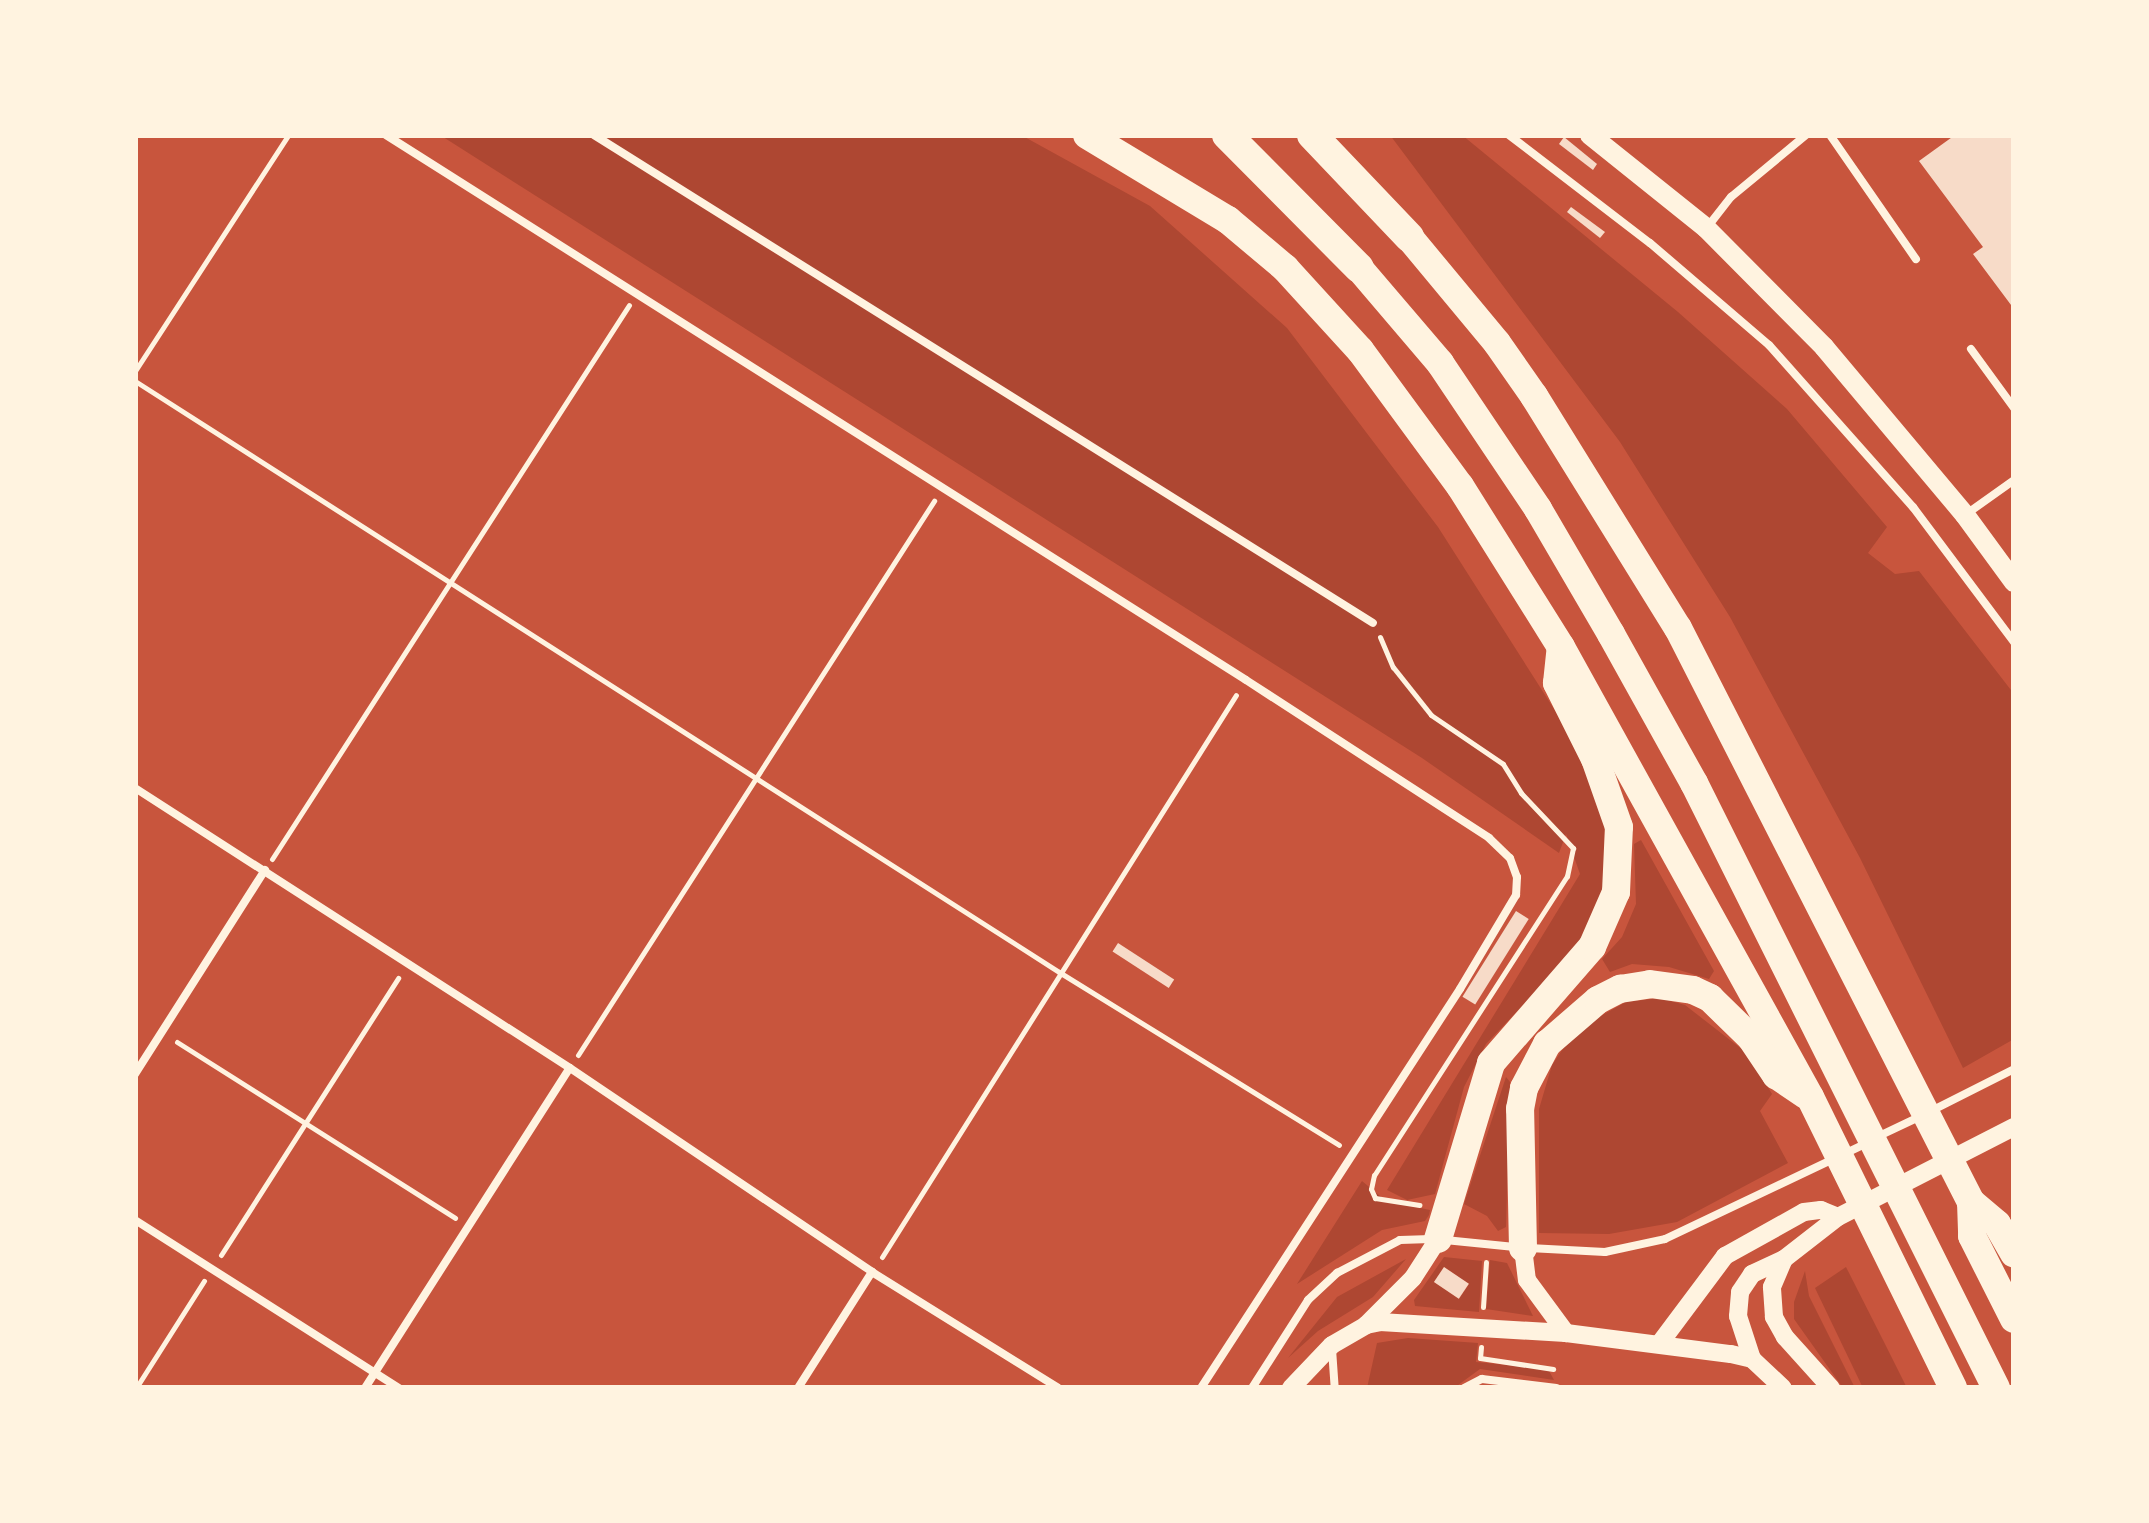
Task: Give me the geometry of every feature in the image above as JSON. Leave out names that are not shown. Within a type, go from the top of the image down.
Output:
[{"type":"highway","points":[[1086,135],[1228,220],[1285,268],[1360,350],[1460,486],[1561,647],[1810,1097],[1953,1388]]},
{"type":"highway","points":[[1227,135],[1359,268],[1440,363],[1538,509],[1694,783],[1996,1388]]},
{"type":"highway","points":[[1312,135],[1408,237],[1497,343],[1568,445],[1678,628],[1971,1202],[1997,1224],[2014,1254]]},
{"type":"highway","points":[[1438,1239],[1492,1063],[1592,947],[1616,892],[1619,827],[1610,795],[1557,683],[1561,647]]},
{"type":"highway","points":[[1523,1248],[1520,1110],[1524,1088],[1547,1044],[1598,1000],[1650,984],[1693,990],[1728,1012],[1776,1075],[1810,1097]]},
{"type":"highway","points":[[1971,1202],[1972,1236],[2014,1319]]},
{"type":"main road","points":[[1590,135],[1706,228],[1824,346],[1965,515],[2014,582]]},
{"type":"street","points":[[1783,1388],[1752,1359],[1738,1316],[1740,1292],[1752,1274],[1784,1258],[1838,1217],[2014,1126]]},
{"type":"street","points":[[1660,1343],[1725,1256],[1796,1216],[1821,1210],[1838,1217]]},
{"type":"street","points":[[1291,1388],[1332,1344],[1366,1325],[1412,1278],[1438,1239]]},
{"type":"street","points":[[1523,1248],[1527,1280],[1566,1333]]},
{"type":"street","points":[[1784,1258],[1772,1287],[1774,1317],[1791,1344],[1832,1388]]},
{"type":"street","points":[[1366,1325],[1396,1322],[1566,1333],[1660,1343],[1752,1359]]},
{"type":"lane","points":[[386,135],[1246,680],[1490,838],[1510,858],[1517,877],[1516,895],[1201,1388]]},
{"type":"lane","points":[[594,135],[1374,623]]},
{"type":"lane","points":[[1509,135],[1650,243],[1769,345],[1913,507],[2014,642]]},
{"type":"lane","points":[[1706,228],[1731,197],[1806,135]]},
{"type":"lane","points":[[1830,135],[1916,259]]},
{"type":"lane","points":[[1971,349],[2014,408]]},
{"type":"lane","points":[[1965,515],[2014,480]]},
{"type":"lane","points":[[135,788],[570,1068],[872,1272],[1058,1388]]},
{"type":"lane","points":[[135,1074],[265,870]]},
{"type":"lane","points":[[365,1388],[570,1068]]},
{"type":"lane","points":[[1252,1388],[1308,1300],[1337,1273],[1400,1240],[1438,1239],[1605,1252],[1665,1239],[2010,1071]]},
{"type":"lane","points":[[135,1220],[399,1388]]},
{"type":"lane","points":[[798,1388],[872,1272]]},
{"type":"lane","points":[[1332,1344],[1335,1388]]},
{"type":"lane","points":[[1464,1388],[1482,1379],[1522,1387],[1557,1384]]},
{"type":"path","points":[[135,371],[288,135]]},
{"type":"path","points":[[265,870],[637,293]]},
{"type":"path","points":[[135,381],[1059,972],[1354,1154]]},
{"type":"path","points":[[570,1068],[944,486]]},
{"type":"path","points":[[1374,623],[1393,667],[1431,715],[1503,764],[1521,793],[1573,848],[1567,876],[1374,1175],[1371,1189],[1375,1198],[1432,1206]]},
{"type":"path","points":[[872,1272],[1246,680]]},
{"type":"path","points":[[136,1388],[407,962]]},
{"type":"path","points":[[162,1032],[468,1226]]},
{"type":"path","points":[[1483,1315],[1486,1262]]},
{"type":"path","points":[[1481,1346],[1480,1358],[1550,1366],[1557,1384]]},
{"type":"shaded area","points":[[440,135],[1021,135],[1150,206],[1287,328],[1438,527],[1577,745],[1605,823],[1604,894],[1597,914],[1569,957],[1486,1044],[1464,1087],[1435,1194],[1407,1200],[1387,1190],[1580,874],[1566,834],[1559,853],[1422,758]]},
{"type":"shaded area","points":[[1390,135],[1462,135],[1678,312],[1787,409],[1887,527],[1868,553],[1895,574],[1919,571],[2014,694],[2014,1039],[1963,1068],[1860,858],[1730,617],[1620,442]]},
{"type":"shaded area","points":[[1641,840],[1714,971],[1709,979],[1669,967],[1632,964],[1610,972],[1602,959],[1622,937],[1636,904],[1634,844]]},
{"type":"shaded area","points":[[1660,998],[1685,1005],[1748,1054],[1772,1094],[1760,1111],[1788,1163],[1677,1222],[1609,1234],[1539,1233],[1539,1109],[1552,1065],[1571,1037],[1597,1018],[1626,1002]]},
{"type":"shaded area","points":[[1506,1077],[1510,1082],[1506,1227],[1498,1231],[1487,1216],[1464,1204]]},
{"type":"shaded area","points":[[1362,1181],[1386,1201],[1430,1210],[1429,1215],[1425,1221],[1382,1230],[1297,1284]]},
{"type":"shaded area","points":[[1444,1257],[1482,1261],[1479,1312],[1415,1306],[1414,1300]],"holes":[[[1444,1267],[1469,1284],[1459,1299],[1434,1282]]]},
{"type":"shaded area","points":[[1406,1259],[1373,1297],[1318,1331],[1288,1358],[1337,1297]]},
{"type":"shaded area","points":[[1490,1260],[1507,1263],[1533,1316],[1486,1309]]},
{"type":"shaded area","points":[[1846,1267],[1907,1388],[1863,1388],[1815,1288]]},
{"type":"shaded area","points":[[1805,1271],[1809,1296],[1855,1388],[1843,1388],[1794,1319],[1794,1302]]},
{"type":"shaded area","points":[[1408,1338],[1478,1343],[1476,1362],[1548,1369],[1554,1380],[1480,1369],[1454,1388],[1367,1388],[1377,1343]]},
{"type":"building","points":[[1955,135],[2014,135],[2014,309],[1973,254],[1983,247],[1919,161]]},
{"type":"building","points":[[1564,137],[1597,164],[1593,170],[1559,144]]},
{"type":"building","points":[[1571,207],[1605,232],[1600,238],[1567,212]]},
{"type":"building","points":[[1516,911],[1529,919],[1475,1005],[1462,997]]},
{"type":"building","points":[[1118,943],[1174,979],[1169,988],[1113,951]]},
{"type":"building","points":[[1444,1267],[1469,1284],[1459,1299],[1434,1282]]}]
